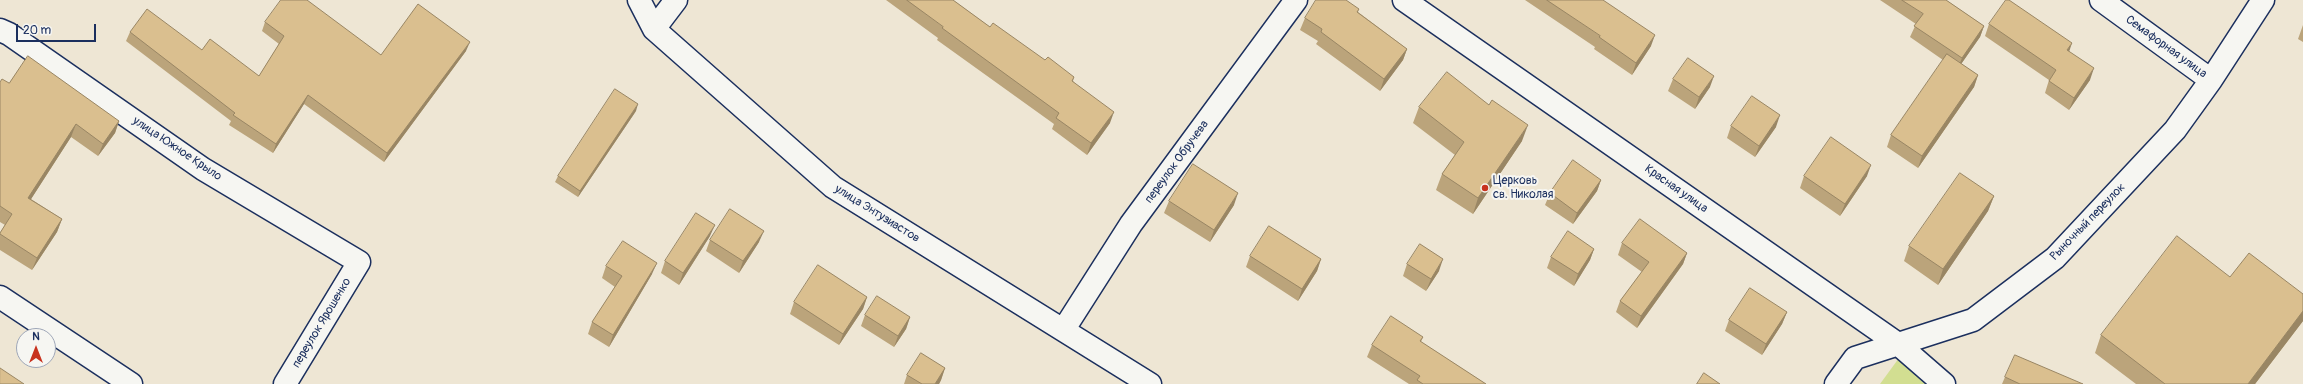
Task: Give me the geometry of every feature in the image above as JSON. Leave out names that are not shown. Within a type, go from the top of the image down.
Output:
[{"type":"street","name":"улица Энтузиастов","points":[[639,0],[654,29],[833,187],[1064,329],[1150,384]]},
{"type":"street","points":[[654,29],[676,0]]},
{"type":"street","name":"переулок Обручева","points":[[1064,329],[1131,224],[1296,0]]},
{"type":"street","name":"Красная улица","points":[[1404,0],[1898,344],[1944,384]]},
{"type":"street","name":"Семафорная улица","points":[[2101,0],[2211,80]]},
{"type":"street","name":"Рыночный переулок","points":[[1836,384],[1855,358],[1973,320],[2055,258],[2175,130],[2211,80],[2263,0]]},
{"type":"street","name":"улица Южное Крыло","points":[[0,30],[9,34],[204,169],[359,262]]},
{"type":"street","name":"переулок Ярошенко","points":[[285,384],[359,262]]},
{"type":"street","points":[[0,297],[131,384]]},
{"type":"green space","points":[[1899,358],[1933,384],[1880,384]]},
{"type":"building","points":[[281,0],[307,0],[381,55],[418,4],[470,42],[387,153],[308,95],[276,144],[233,115],[235,113],[130,32],[147,9],[202,50],[210,39],[259,76],[284,36],[265,22]]},
{"type":"building","points":[[907,0],[953,0],[990,27],[993,23],[1045,60],[1048,57],[1074,77],[1072,81],[1114,112],[1091,143],[1056,118],[1059,113],[942,28],[943,27]]},
{"type":"building","points":[[1316,0],[1346,0],[1359,9],[1357,12],[1407,49],[1384,79],[1321,32],[1322,29],[1305,18]]},
{"type":"building","points":[[1547,0],[1603,0],[1655,35],[1636,63],[1599,37],[1600,36]]},
{"type":"building","points":[[1902,0],[1946,0],[1984,26],[1962,58],[1914,26],[1923,14]]},
{"type":"building","points":[[2006,0],[2009,0],[2072,43],[2067,50],[2094,68],[2074,98],[2049,81],[2056,70],[1989,24]]},
{"type":"building","points":[[1947,54],[1978,75],[1922,156],[1891,135]]},
{"type":"building","points":[[28,56],[119,121],[103,144],[76,124],[28,198],[62,219],[37,258],[0,234],[12,214],[0,206],[0,82],[2,79],[9,83]]},
{"type":"building","points":[[1688,58],[1714,76],[1699,97],[1673,79]]},
{"type":"building","points":[[1447,72],[1489,105],[1492,100],[1528,125],[1478,198],[1442,174],[1464,142],[1419,107]]},
{"type":"building","points":[[615,89],[638,104],[580,191],[558,176]]},
{"type":"building","points":[[1752,96],[1780,115],[1759,146],[1731,126]]},
{"type":"building","points":[[1831,137],[1871,165],[1845,204],[1804,176]]},
{"type":"building","points":[[1573,160],[1601,180],[1577,213],[1550,193]]},
{"type":"building","points":[[1193,164],[1238,193],[1214,230],[1169,201]]},
{"type":"building","points":[[1960,173],[1994,196],[1943,269],[1909,246]]},
{"type":"building","points":[[730,209],[764,231],[743,261],[710,240]]},
{"type":"building","points":[[696,213],[715,225],[683,273],[665,261]]},
{"type":"building","points":[[1640,219],[1687,253],[1641,316],[1620,301],[1649,262],[1622,243]]},
{"type":"building","points":[[1269,226],[1321,259],[1302,289],[1250,256]]},
{"type":"building","points":[[1568,231],[1594,249],[1578,274],[1551,257]]},
{"type":"building","points":[[2177,236],[2230,277],[2249,253],[2303,294],[2303,311],[2248,384],[2165,384],[2101,335]]},
{"type":"building","points":[[623,241],[657,263],[613,335],[592,322],[622,276],[606,266]]},
{"type":"building","points":[[1420,244],[1443,259],[1431,279],[1407,264]]},
{"type":"building","points":[[818,265],[867,297],[843,334],[794,302]]},
{"type":"building","points":[[1750,288],[1787,312],[1766,344],[1729,320]]},
{"type":"building","points":[[877,296],[910,317],[898,336],[865,315]]},
{"type":"building","points":[[1391,316],[1423,337],[1420,341],[1486,384],[1423,384],[1417,380],[1420,376],[1372,345]]},
{"type":"building","points":[[921,353],[945,368],[935,384],[922,384],[907,375]]},
{"type":"building","points":[[2015,355],[2083,384],[2020,384],[2005,377]]},
{"type":"building","points":[[0,368],[24,384],[0,384]]},
{"type":"building","points":[[1704,373],[1720,384],[1697,384]]},
{"type":"place","name":"Церковь св. Николая","points":[[1485,188]]}]
